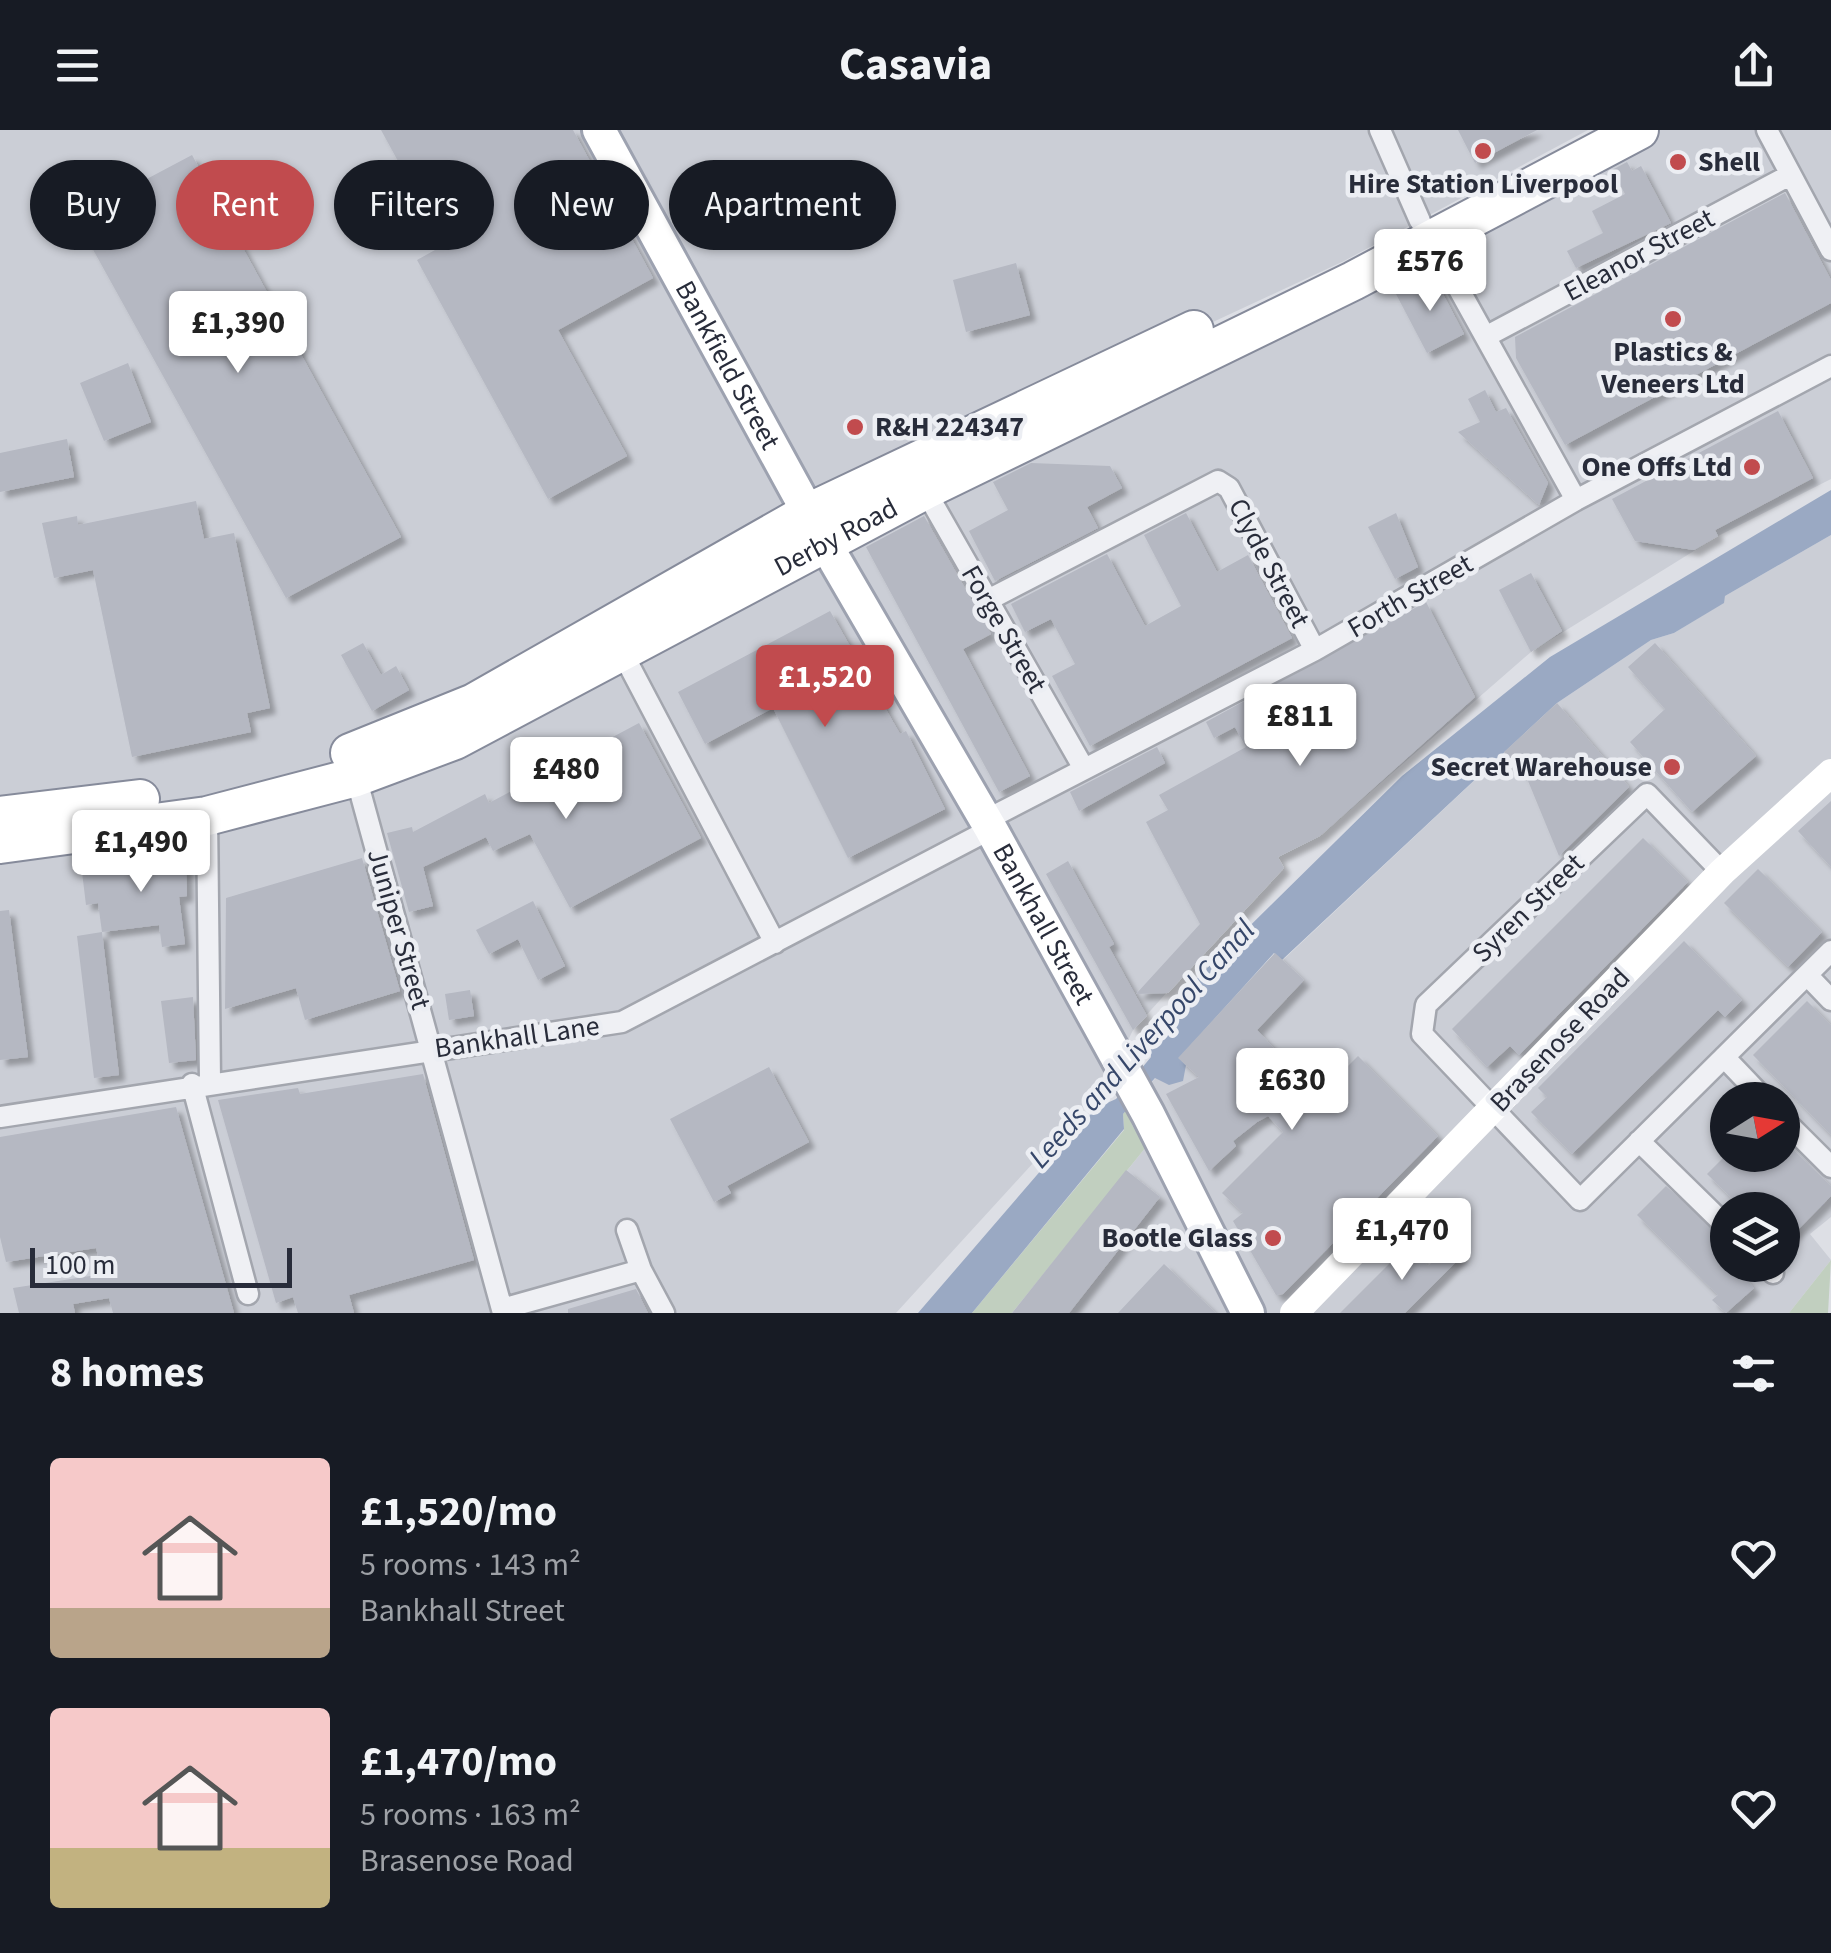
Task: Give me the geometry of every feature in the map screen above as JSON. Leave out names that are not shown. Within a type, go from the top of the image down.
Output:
[{"type":"highway","name":"Derby Road","points":[[817,529],[925,490],[994,456],[1426,230],[1588,130]]},
{"type":"highway","name":"Derby Road","points":[[0,844],[207,816],[356,777],[456,740],[622,652],[817,529],[1426,230],[1639,130]]},
{"type":"highway","points":[[0,816],[203,790],[352,752],[474,703],[640,608],[680,603],[800,540],[812,538],[824,521],[841,520],[957,464],[994,456]]},
{"type":"main road","name":"Bankfield Street","points":[[599,130],[817,529]]},
{"type":"main road","name":"Bankhall Street","points":[[817,529],[988,824],[1148,1114],[1248,1313]]},
{"type":"main road","name":"Brasenose Road","points":[[1294,1313],[1722,872],[1831,773]]},
{"type":"street","points":[[1380,130],[1426,230],[1576,500]]},
{"type":"street","points":[[1767,130],[1831,250]]},
{"type":"street","name":"Eleanor Street","points":[[1487,336],[1790,175]]},
{"type":"street","name":"Forth Street","points":[[988,824],[1083,767],[1315,650],[1576,500],[1831,366]]},
{"type":"street","name":"Clyde Street","points":[[988,600],[1218,481],[1229,488],[1315,650]]},
{"type":"street","name":"Forge Street","points":[[925,490],[1083,767]]},
{"type":"street","points":[[622,652],[775,942]]},
{"type":"street","name":"Juniper Street","points":[[356,777],[503,1311]]},
{"type":"street","name":"Syren Street","points":[[1492,1110],[1422,1034],[1426,1005],[1647,794],[1722,872]]},
{"type":"street","points":[[207,816],[201,1083],[248,1294]]},
{"type":"street","name":"Bankhall Lane","points":[[0,1117],[201,1083],[622,1022],[988,824]]},
{"type":"street","points":[[1492,1110],[1580,1200],[1831,951]]},
{"type":"street","points":[[1807,975],[1831,1000]]},
{"type":"street","points":[[1724,1058],[1747,1082]]},
{"type":"street","points":[[1800,1136],[1831,1167]]},
{"type":"street","points":[[1639,1140],[1710,1210]]},
{"type":"street","points":[[627,1230],[641,1270],[664,1313]]},
{"type":"street","points":[[503,1311],[641,1270]]},
{"type":"shaded area","points":[[0,130],[1588,130],[1344,261],[910,463],[826,545],[1639,130],[1831,130],[1831,479],[1718,536],[1531,652],[1320,836],[1278,856],[1242,909],[1133,1030],[1108,1081],[896,1313],[0,1313]]},
{"type":"shaded area","points":[[1831,535],[1831,1217],[1810,1234],[1831,1260],[1789,1313],[1013,1313],[1146,1147],[1132,1125],[1134,1113],[1129,1106],[1275,953],[1283,960],[1557,703],[1651,640],[1674,633],[1723,603],[1725,596]]},
{"type":"green space","points":[[1129,1106],[1134,1113],[1132,1125],[1146,1147],[1012,1313],[972,1313],[1124,1130],[1123,1114]]},
{"type":"green space","points":[[1831,1260],[1828,1313],[1789,1313]]},
{"type":"water","points":[[1831,490],[1831,535],[1725,596],[1724,603],[1674,633],[1651,640],[1557,703],[1282,960],[1274,953],[1179,1058],[1186,1065],[1183,1081],[1169,1085],[1155,1078],[1123,1114],[1124,1129],[972,1313],[918,1313],[1080,1125],[1098,1107],[1116,1099],[1151,1057],[1149,1042],[1154,1029],[1201,974],[1402,776],[1550,657]]},
{"type":"building","points":[[381,130],[573,130],[589,160],[514,160],[514,250],[638,250],[653,278],[558,330],[627,456],[548,499],[417,260],[435,250],[494,250],[494,160],[397,160]]},
{"type":"building","name":"Hire Station Liverpool","points":[[1458,130],[1537,130],[1475,163]]},
{"type":"building","points":[[1627,162],[1632,171],[1641,166],[1671,223],[1576,268],[1567,251],[1603,233],[1592,211],[1625,194],[1612,170]]},
{"type":"building","points":[[176,163],[176,250],[244,250],[401,537],[286,598],[93,250],[156,250],[156,174]]},
{"type":"building","name":"Plastics & Veneers Ltd","points":[[1785,193],[1831,280],[1831,303],[1565,445],[1516,358],[1515,337]]},
{"type":"building","points":[[1016,263],[1030,315],[966,332],[953,280]]},
{"type":"building","points":[[1433,275],[1464,334],[1427,353],[1396,294]]},
{"type":"building","points":[[128,363],[151,422],[104,441],[80,383]]},
{"type":"building","points":[[1485,390],[1496,412],[1506,408],[1548,483],[1539,505],[1458,432],[1480,422],[1468,399]]},
{"type":"building","points":[[1778,411],[1813,478],[1715,530],[1718,536],[1694,550],[1635,541],[1612,499]]},
{"type":"building","points":[[67,439],[74,477],[0,492],[0,453]]},
{"type":"building","points":[[1031,463],[1110,466],[1122,488],[1087,507],[1098,528],[995,581],[969,531],[1008,510],[993,482]]},
{"type":"building","points":[[196,501],[204,539],[234,533],[270,708],[247,713],[251,732],[132,757],[93,570],[54,578],[42,523],[77,516],[78,525]]},
{"type":"building","points":[[1186,513],[1217,572],[1248,555],[1292,638],[1090,746],[1052,676],[1075,664],[1051,619],[1025,632],[1011,604],[1107,554],[1145,626],[1181,606],[1144,535]]},
{"type":"building","points":[[1396,513],[1418,567],[1395,579],[1368,527]]},
{"type":"building","points":[[924,516],[991,634],[963,649],[1030,776],[999,792],[866,547]]},
{"type":"building","points":[[1531,573],[1562,631],[1531,652],[1499,590]]},
{"type":"building","points":[[1426,602],[1475,697],[1320,836],[1278,857],[1284,868],[1168,993],[1136,994],[1200,924],[1146,822],[1168,810],[1159,795],[1246,747],[1235,727],[1214,738],[1206,722]]},
{"type":"building","points":[[830,611],[900,734],[906,731],[945,809],[848,858],[773,708],[705,744],[678,692]]},
{"type":"building","points":[[363,643],[381,675],[396,666],[409,690],[372,711],[341,655]]},
{"type":"building","points":[[1655,643],[1756,756],[1692,812],[1630,742],[1665,709],[1628,667]]},
{"type":"building","points":[[1557,703],[1629,787],[1559,856],[1526,776],[1504,752]]},
{"type":"building","points":[[639,723],[701,838],[570,908],[530,834],[493,851],[486,837],[423,867],[433,906],[409,912],[387,833],[412,827],[413,832],[485,794],[489,803]]},
{"type":"building","points":[[1157,747],[1165,763],[1079,811],[1070,792]]},
{"type":"building","points":[[1831,801],[1831,867],[1798,831]]},
{"type":"building","points":[[1643,838],[1688,882],[1519,1055],[1510,1046],[1487,1067],[1452,1029]]},
{"type":"building","points":[[135,850],[186,858],[187,896],[179,897],[185,944],[162,947],[159,925],[102,932],[98,903],[86,905],[82,872],[136,865]]},
{"type":"building","points":[[362,858],[400,991],[305,1020],[296,988],[225,1009],[226,898]]},
{"type":"building","points":[[1068,861],[1114,944],[1109,947],[1147,1016],[1133,1030],[1046,874]]},
{"type":"building","points":[[1758,869],[1822,932],[1788,967],[1724,903]]},
{"type":"building","points":[[533,901],[565,966],[538,980],[518,939],[489,954],[476,930]]},
{"type":"building","points":[[9,910],[28,1057],[0,1060],[0,911]]},
{"type":"building","points":[[102,932],[119,1075],[94,1078],[77,936]]},
{"type":"building","points":[[1684,941],[1742,1000],[1725,1017],[1718,1010],[1572,1154],[1531,1112],[1547,1097],[1538,1088]]},
{"type":"building","points":[[1275,953],[1304,980],[1257,1030],[1292,1068],[1282,1077],[1308,1106],[1358,1056],[1438,1136],[1283,1294],[1276,1295],[1233,1221],[1243,1213],[1222,1193],[1283,1132],[1268,1116],[1233,1141],[1236,1146],[1209,1171],[1166,1094],[1199,1077],[1178,1058]]},
{"type":"building","points":[[470,990],[474,1016],[449,1020],[445,994]]},
{"type":"building","points":[[193,997],[196,1060],[169,1063],[161,1001]]},
{"type":"building","points":[[1807,1001],[1831,1025],[1831,1135],[1800,1103],[1800,1082],[1779,1082],[1753,1055]]},
{"type":"building","points":[[769,1067],[809,1142],[727,1186],[731,1193],[714,1202],[670,1119]]},
{"type":"building","points":[[423,1074],[474,1260],[349,1295],[354,1313],[298,1313],[293,1297],[276,1303],[218,1100],[298,1088],[300,1094]]},
{"type":"building","points":[[176,1107],[234,1313],[113,1313],[109,1298],[73,1304],[75,1313],[19,1313],[13,1288],[103,1274],[96,1248],[6,1262],[0,1237],[0,1137]]},
{"type":"building","points":[[1800,1156],[1831,1186],[1831,1196],[1800,1228],[1800,1192],[1726,1192],[1707,1174],[1800,1172]]},
{"type":"building","points":[[1126,1170],[1160,1197],[1069,1313],[1012,1313]]},
{"type":"building","points":[[1666,1186],[1710,1225],[1710,1282],[1749,1282],[1754,1288],[1726,1313],[1712,1300],[1718,1295],[1637,1215]]},
{"type":"building","points":[[1450,1244],[1462,1256],[1405,1313],[1340,1313],[1408,1245],[1428,1266]]},
{"type":"building","points":[[1164,1264],[1216,1313],[1118,1313]]},
{"type":"building","points":[[636,1289],[648,1313],[568,1313],[568,1309]]},
{"type":"place","name":"Hire Station Liverpool","points":[[1483,151]]},
{"type":"place","name":"Shell","points":[[1678,162]]},
{"type":"place","name":"Plastics & Veneers Ltd","points":[[1673,319]]},
{"type":"place","name":"R&H 224347","points":[[855,427]]},
{"type":"place","name":"One Offs Ltd","points":[[1752,467]]},
{"type":"place","name":"Secret Warehouse","points":[[1672,767]]},
{"type":"place","name":"Bootle Glass","points":[[1273,1238]]},
{"type":"water label","name":"Leeds and Liverpool Canal","points":[[1142,1044]]}]
